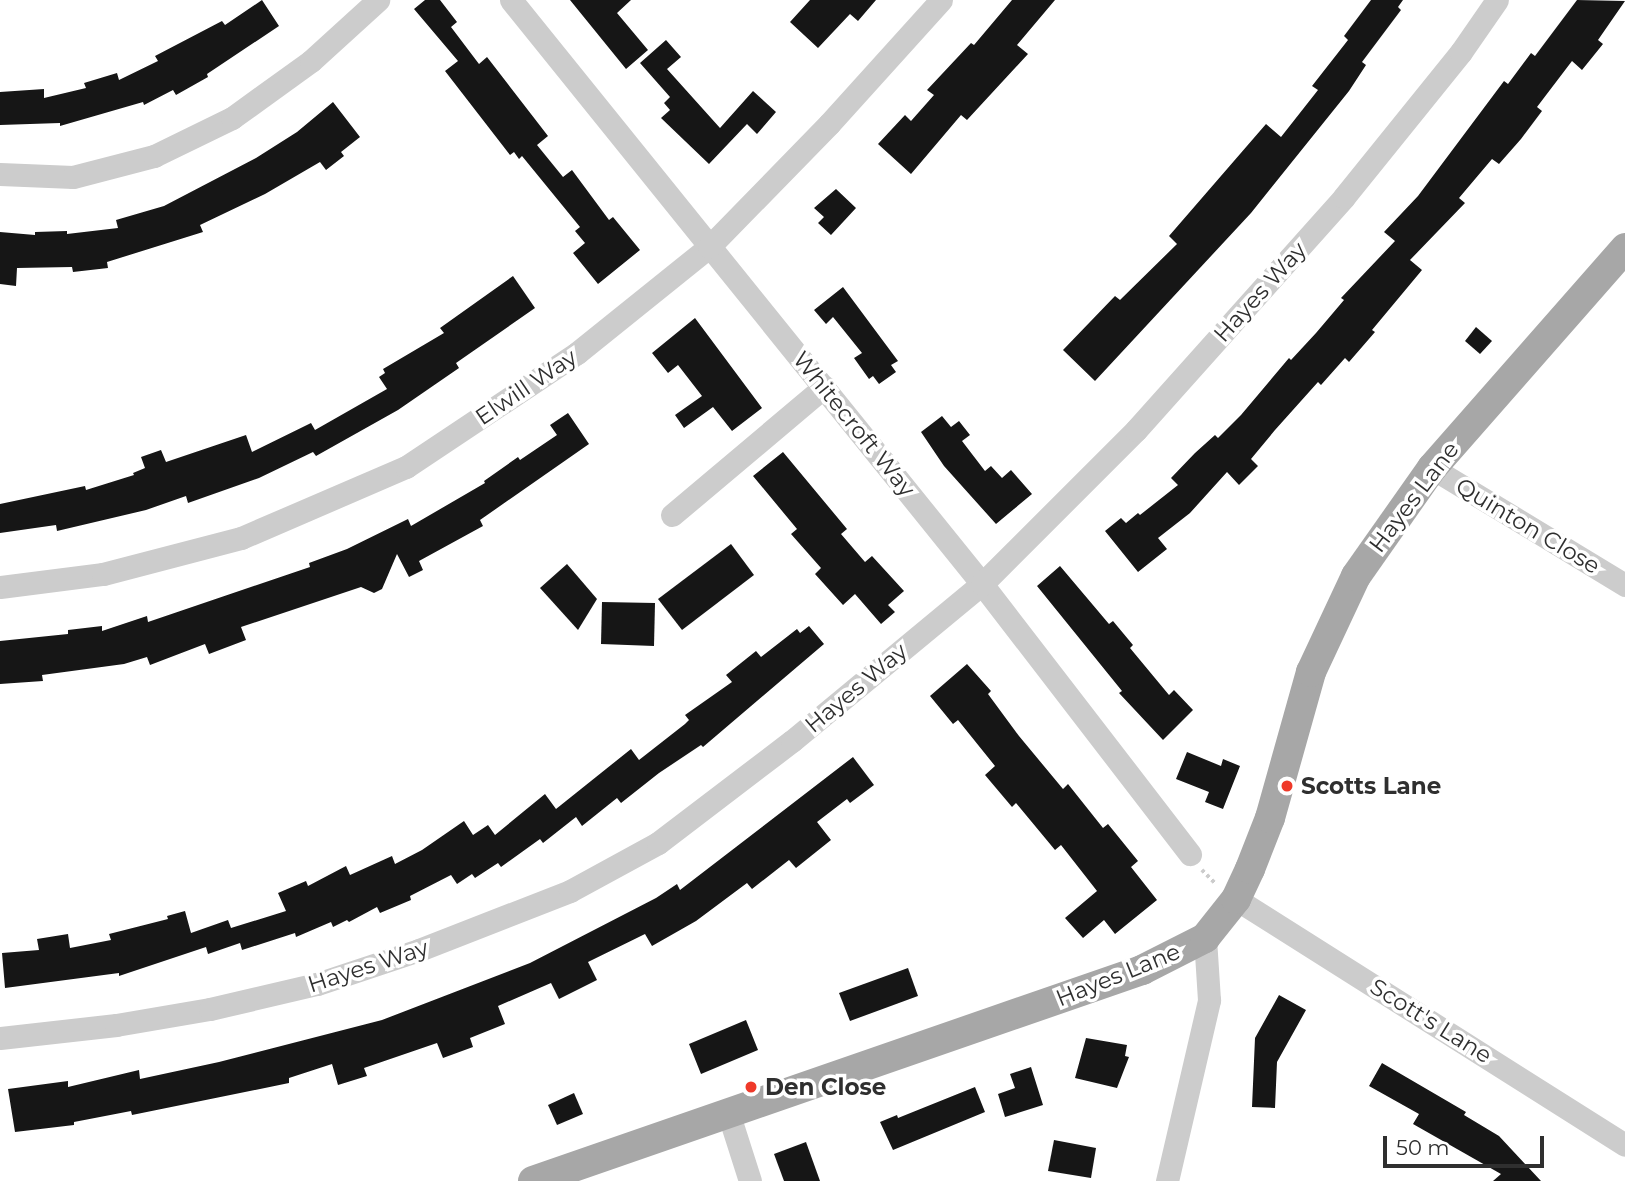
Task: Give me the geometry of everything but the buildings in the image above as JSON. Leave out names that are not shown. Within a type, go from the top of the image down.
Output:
[{"type":"main road","name":"Hayes Lane","points":[[533,1181],[1142,970],[1205,938],[1236,899],[1270,818],[1311,673],[1356,576],[1432,468],[1625,248]]},
{"type":"street","points":[[0,174],[73,177],[153,156],[232,118],[311,61],[378,0]]},
{"type":"street","name":"Whitecroft Way","points":[[511,0],[982,584],[1190,854]]},
{"type":"street","name":"Elwill Way","points":[[0,587],[103,574],[241,538],[406,467],[578,353],[709,247],[829,124],[941,0]]},
{"type":"street","name":"Hayes Way","points":[[0,1038],[129,1023],[210,1009],[317,984],[419,950],[570,891],[658,843],[792,741],[982,584],[1136,430],[1344,197],[1461,52],[1497,0]]},
{"type":"street","points":[[672,515],[824,387]]},
{"type":"street","name":"Quinton Close","points":[[1432,468],[1625,585]]},
{"type":"street","name":"Scott's Lane","points":[[1236,899],[1625,1145]]},
{"type":"street","points":[[1167,1181],[1209,1000],[1205,938]]},
{"type":"street","points":[[729,1112],[750,1181]]},
{"type":"path","points":[[1190,854],[1209,879],[1236,899]]},
{"type":"place","name":"Scotts Lane","points":[[1287,786]]},
{"type":"place","name":"Den Close","points":[[751,1087]]}]
